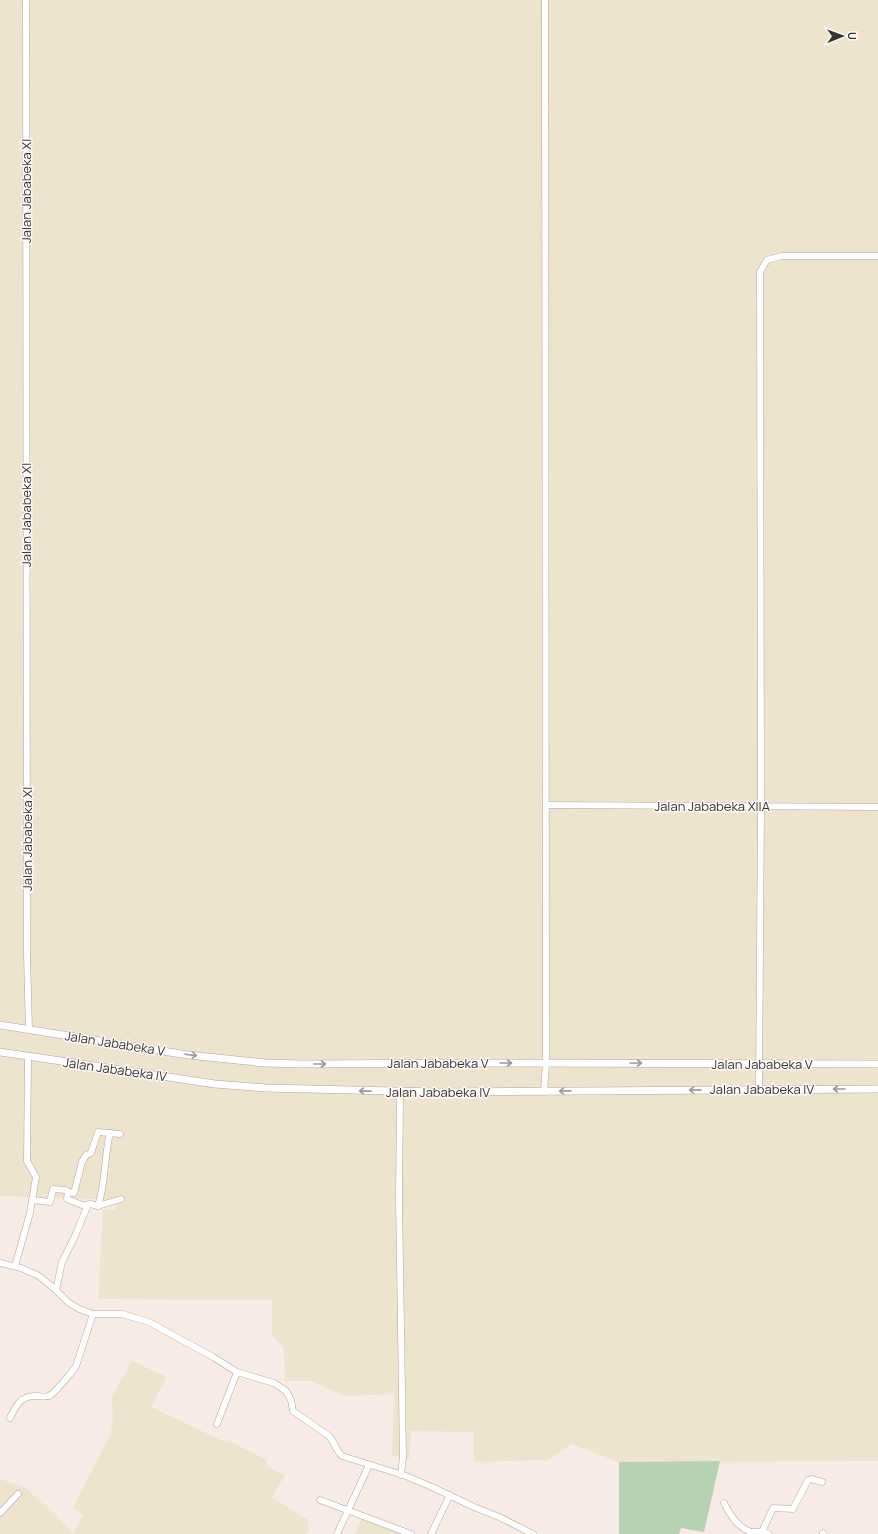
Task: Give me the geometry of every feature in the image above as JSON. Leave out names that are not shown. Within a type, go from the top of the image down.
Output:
[{"type":"street","name":"Jalan Jababeka XI","points":[[26,0],[27,949],[30,1030]]},
{"type":"street","points":[[544,1092],[546,1063],[545,0]]},
{"type":"street","points":[[759,1089],[761,806],[760,272],[767,260],[781,256],[878,256]]},
{"type":"street","name":"Jalan Jababeka XIIA","points":[[546,805],[878,807]]},
{"type":"street","name":"Jalan Jababeka V","points":[[0,1025],[188,1055],[265,1063],[878,1064]]},
{"type":"street","name":"Jalan Jababeka IV","points":[[0,1052],[240,1087],[400,1092],[878,1089]]},
{"type":"street","points":[[15,1266],[30,1213],[36,1176],[27,1162],[28,1056]]},
{"type":"street","points":[[400,1092],[403,1457],[401,1475]]},
{"type":"street","points":[[32,1200],[50,1202],[53,1189],[56,1188],[74,1193],[82,1162],[86,1155],[91,1153],[97,1132],[120,1134]]},
{"type":"street","points":[[98,1206],[104,1182],[105,1157],[110,1133]]},
{"type":"street","points":[[68,1192],[67,1199],[86,1206],[90,1204],[98,1206],[121,1199]]},
{"type":"street","points":[[56,1290],[62,1262],[87,1208],[86,1206]]},
{"type":"street","points":[[0,1263],[15,1266],[39,1276],[74,1306],[93,1314],[117,1313],[149,1322],[213,1357],[236,1372],[274,1383],[284,1389],[289,1395],[293,1411],[329,1436],[342,1456],[401,1475],[450,1495],[533,1534]]},
{"type":"street","points":[[10,1418],[22,1399],[28,1396],[48,1396],[72,1373],[76,1366],[93,1314]]},
{"type":"street","points":[[217,1424],[236,1372]]},
{"type":"street","points":[[337,1534],[369,1465]]},
{"type":"street","points":[[762,1532],[773,1508],[793,1509],[808,1480],[811,1479],[822,1482]]},
{"type":"street","points":[[0,1513],[18,1494]]},
{"type":"street","points":[[431,1534],[450,1495]]},
{"type":"street","points":[[320,1500],[411,1534]]},
{"type":"street","points":[[724,1503],[741,1527],[750,1533],[762,1532],[769,1534]]},
{"type":"shaded area","points":[[0,0],[878,0],[878,1461],[619,1462],[571,1444],[548,1460],[474,1462],[474,1432],[411,1431],[409,1459],[392,1455],[394,1394],[344,1396],[311,1381],[285,1381],[284,1348],[272,1335],[272,1300],[98,1299],[103,1209],[115,1210],[117,1200],[0,1196]]},
{"type":"shaded area","points":[[132,1361],[167,1377],[151,1407],[227,1443],[231,1442],[267,1460],[265,1466],[285,1475],[272,1497],[308,1520],[309,1531],[305,1534],[0,1534],[0,1479],[25,1487],[73,1533],[83,1515],[73,1508],[111,1433],[113,1415],[111,1398]]},
{"type":"shaded area","points":[[362,1516],[405,1534],[355,1534]]},
{"type":"green space","points":[[720,1461],[704,1532],[681,1528],[679,1534],[619,1534],[619,1462]]}]
